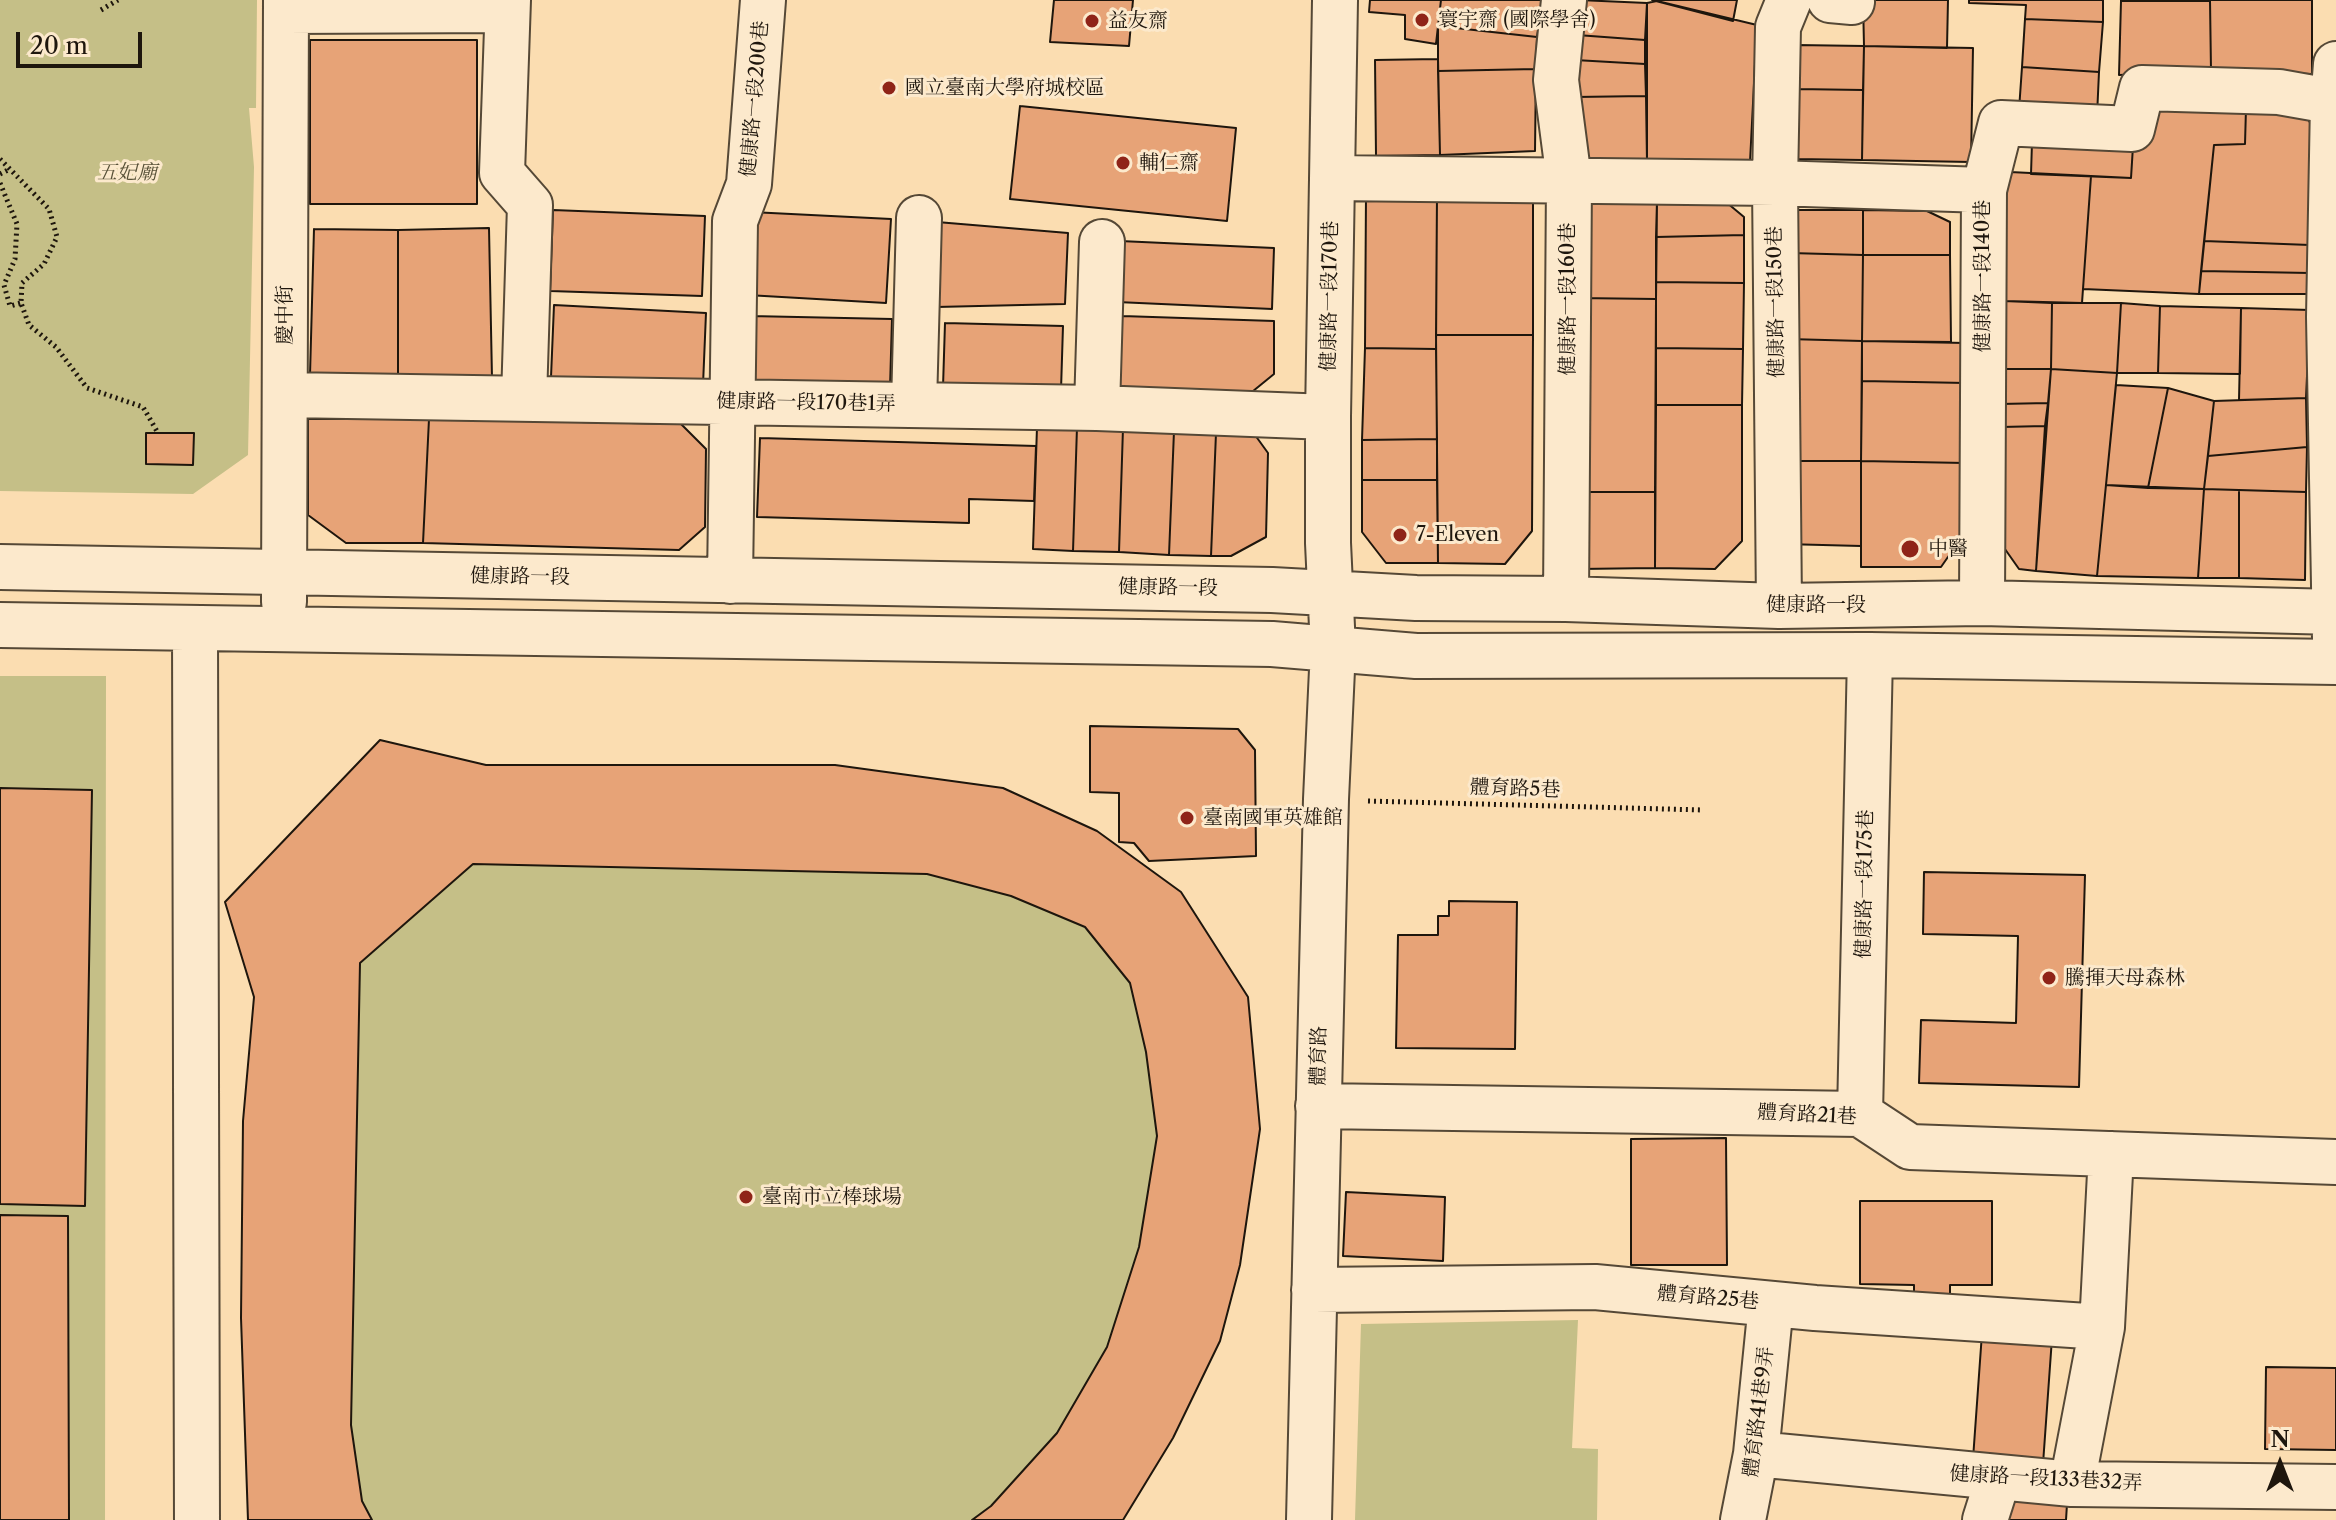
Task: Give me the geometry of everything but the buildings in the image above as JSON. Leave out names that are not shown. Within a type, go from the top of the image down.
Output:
[{"type":"street","name":"健康路一段200巷","points":[[730,581],[735,221],[749,184],[763,0]]},
{"type":"street","name":"健康路一段170巷","points":[[1332,592],[1328,543],[1328,417],[1335,0]]},
{"type":"street","name":"健康路一段160巷","points":[[1564,0],[1556,80],[1569,180],[1566,599]]},
{"type":"street","name":"健康路一段150巷","points":[[1779,606],[1775,183],[1778,27],[1789,0]]},
{"type":"street","points":[[286,6],[507,5],[502,173],[530,205],[524,399]]},
{"type":"street","name":"慶中街","points":[[284,629],[286,6]]},
{"type":"street","name":"健康路一段140巷","points":[[1982,603],[1984,190],[2001,123],[2132,129],[2142,88],[2279,92],[2335,89]]},
{"type":"street","points":[[0,625],[1240,643],[1416,656],[1870,655],[2336,662],[2332,317],[2335,89]]},
{"type":"street","points":[[1332,178],[1775,183],[1984,190]]},
{"type":"street","points":[[914,405],[919,218]]},
{"type":"street","points":[[1097,408],[1102,242]]},
{"type":"street","name":"健康路一段170巷1弄","points":[[285,395],[1097,408],[1328,417]]},
{"type":"street","name":"健康路一段","points":[[0,567],[1332,592],[1416,598],[1779,606],[1982,603],[2335,612]]},
{"type":"street","name":"體育路","points":[[1309,1520],[1332,592]]},
{"type":"street","points":[[195,628],[197,1520]]},
{"type":"street","name":"健康路一段175巷","points":[[1860,1114],[1870,655]]},
{"type":"street","name":"體育路21巷","points":[[1318,1106],[1860,1114],[1910,1147],[2336,1162]]},
{"type":"street","points":[[2072,1484],[2102,1327],[2111,1154]]},
{"type":"street","name":"體育路25巷","points":[[1314,1290],[1595,1287],[1771,1304],[2102,1327]]},
{"type":"street","name":"體育路41巷9弄","points":[[1743,1520],[1756,1454],[1771,1304]]},
{"type":"street","name":"健康路一段133巷32弄","points":[[1756,1454],[2072,1484],[2336,1487]]},
{"type":"street","points":[[1985,1520],[1998,1479]]},
{"type":"path","points":[[101,10],[118,0]]},
{"type":"path","points":[[0,159],[49,209],[57,237],[44,264],[22,283],[21,303],[29,325],[56,347],[87,388],[143,407],[158,433]]},
{"type":"path","points":[[0,174],[10,169]]},
{"type":"path","points":[[0,183],[17,224],[15,259],[4,285],[10,306],[21,303]]},
{"type":"path","name":"體育路5巷","points":[[1326,799],[1703,810]]},
{"type":"green space","name":"五妃廟","points":[[0,0],[257,0],[256,108],[249,108],[254,167],[248,455],[193,494],[0,491]]},
{"type":"green space","points":[[0,676],[106,676],[105,1520],[0,1520]]},
{"type":"green space","name":"臺南市立棒球場","points":[[487,765],[835,765],[1003,788],[1097,831],[1181,892],[1248,997],[1260,1129],[1240,1265],[1220,1341],[1123,1520],[248,1520],[241,1318],[243,1121],[254,997],[225,902]]},
{"type":"green space","points":[[1578,1320],[1572,1448],[1598,1449],[1597,1520],[1355,1520],[1361,1324]]},
{"type":"place","name":"寰宇齋 (國際學舍)","points":[[1422,20]]},
{"type":"place","name":"益友齋","points":[[1092,21]]},
{"type":"place","name":"國立臺南大學府城校區","points":[[889,88]]},
{"type":"place","name":"輔仁齋","points":[[1123,163]]},
{"type":"place","name":"7-Eleven","points":[[1400,535]]},
{"type":"place","name":"中醫","points":[[1910,549]]},
{"type":"place","name":"臺南國軍英雄館","points":[[1187,818]]},
{"type":"place","name":"騰揮天母森林","points":[[2049,978]]},
{"type":"place","name":"臺南市立棒球場","points":[[746,1197]]}]
